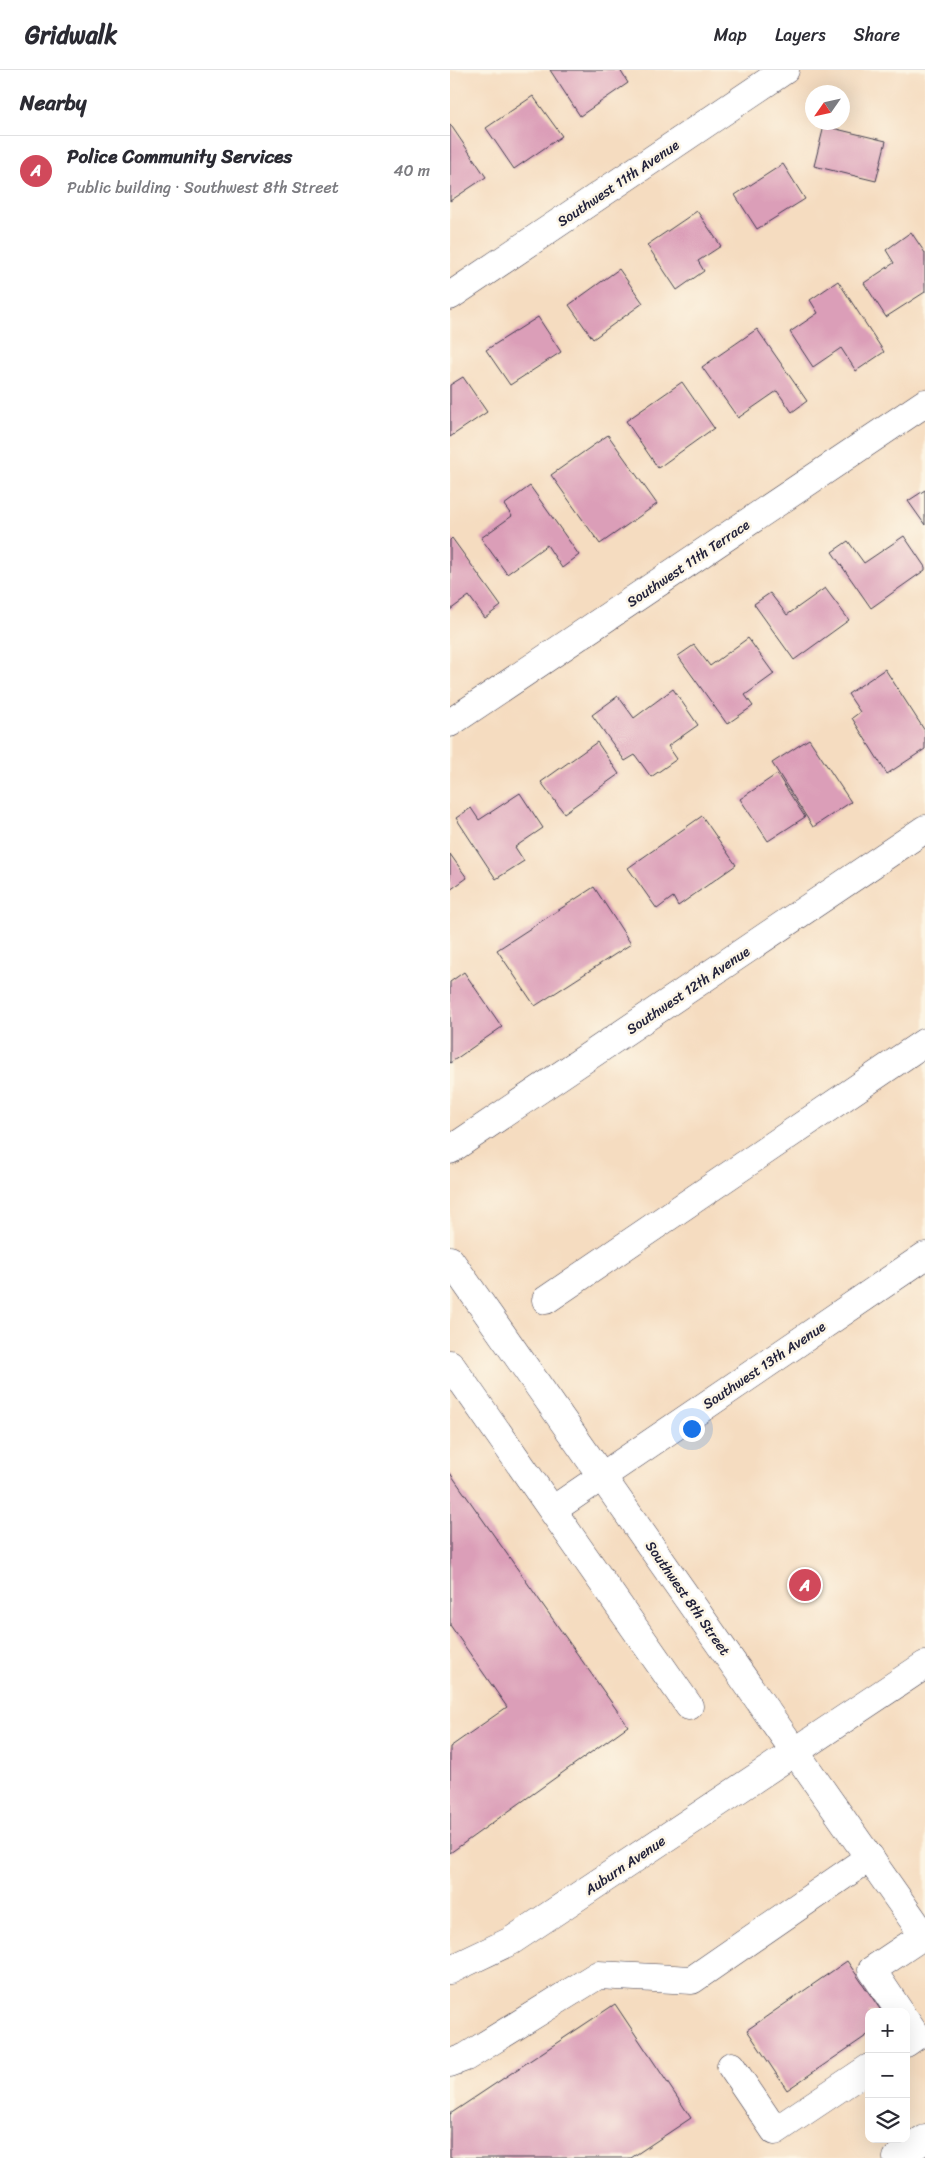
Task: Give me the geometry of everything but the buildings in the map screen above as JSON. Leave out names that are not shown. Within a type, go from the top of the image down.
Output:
[{"type":"street","name":"Southwest 11th Avenue","points":[[450,296],[785,70]]},
{"type":"street","name":"Southwest 11th Terrace","points":[[450,723],[925,403]]},
{"type":"street","name":"Southwest 12th Avenue","points":[[450,1150],[925,829]]},
{"type":"street","points":[[546,1300],[925,1042]]},
{"type":"street","name":"Southwest 13th Avenue","points":[[554,1509],[925,1256]]},
{"type":"street","name":"Southwest 8th Street","points":[[450,1260],[924,1936]]},
{"type":"street","points":[[450,1364],[554,1509],[690,1706]]},
{"type":"street","name":"Auburn Avenue","points":[[450,1970],[511,1941],[925,1665]]},
{"type":"street","points":[[450,2063],[466,2057],[598,1975],[692,1980],[870,1857]]},
{"type":"street","points":[[897,2008],[872,1970],[924,1936]]},
{"type":"street","points":[[910,2027],[916,2036],[910,2040]]},
{"type":"street","points":[[731,2066],[775,2131],[865,2071]]},
{"type":"street","points":[[897,2158],[925,2139]]},
{"type":"place","name":"Police Community Services","points":[[805,1585]]}]
